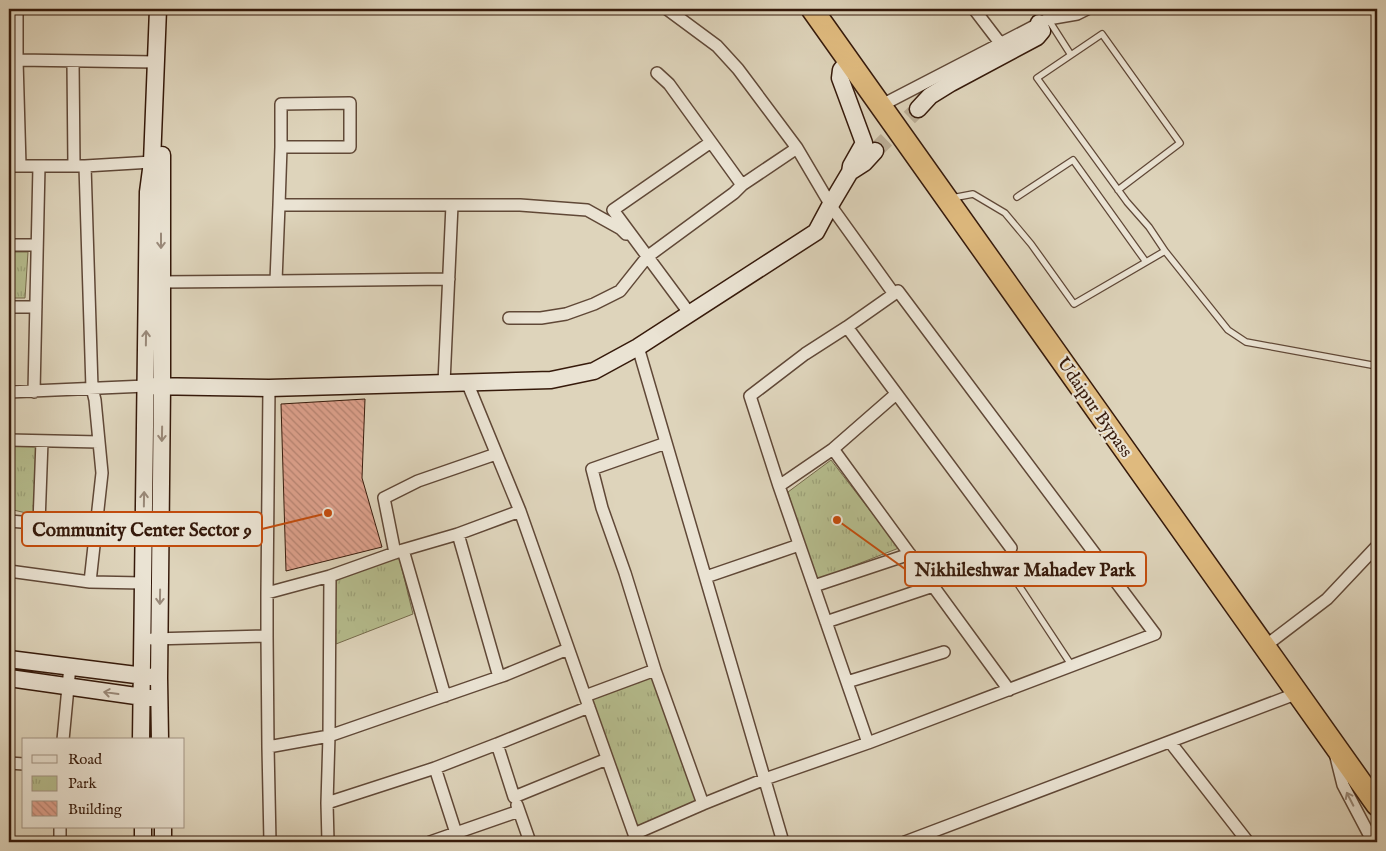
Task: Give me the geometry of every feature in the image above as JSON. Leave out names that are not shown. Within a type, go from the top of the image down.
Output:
[{"type":"highway","name":"Udaipur Bypass","points":[[812,9],[882,105],[1377,805]]},
{"type":"street","points":[[17,9],[14,166],[80,166],[152,162]]},
{"type":"street","points":[[158,9],[152,162],[161,282],[160,738]]},
{"type":"street","points":[[141,738],[140,697],[146,386],[154,192],[166,9]]},
{"type":"street","points":[[667,9],[717,46],[738,70],[797,148],[831,204],[894,294]]},
{"type":"street","points":[[974,9],[1000,43]]},
{"type":"street","points":[[882,105],[1043,21],[1077,14],[1086,9]]},
{"type":"street","points":[[918,109],[930,96],[951,83],[1040,34],[1043,21]]},
{"type":"street","points":[[17,60],[156,62]]},
{"type":"street","points":[[9,392],[146,386],[269,388],[551,380],[594,371],[638,347],[816,232],[864,143],[840,78],[841,70],[849,60]]},
{"type":"street","points":[[73,62],[92,388],[95,400],[102,473],[90,582]]},
{"type":"street","points":[[656,73],[669,84],[742,185]]},
{"type":"street","points":[[276,281],[281,104],[350,103],[350,148],[281,147]]},
{"type":"street","points":[[690,314],[613,210],[711,142]]},
{"type":"street","points":[[509,318],[541,318],[566,314],[594,304],[620,291],[647,257],[742,185],[797,148]]},
{"type":"street","points":[[850,172],[864,164],[875,151]]},
{"type":"street","points":[[34,392],[39,166]]},
{"type":"street","points":[[279,205],[520,204],[588,210],[621,229],[647,257]]},
{"type":"street","points":[[444,383],[452,205]]},
{"type":"street","points":[[9,245],[37,245]]},
{"type":"street","points":[[161,282],[448,279]]},
{"type":"street","points":[[467,382],[520,511],[634,834],[765,779],[868,743],[1156,634],[898,291],[805,354],[750,396],[799,545],[868,743]]},
{"type":"street","points":[[9,307],[36,306]]},
{"type":"street","points":[[847,327],[1011,548]]},
{"type":"street","points":[[638,347],[783,842]]},
{"type":"street","points":[[269,388],[267,636],[270,842]]},
{"type":"street","points":[[779,486],[833,449],[896,394]]},
{"type":"street","points":[[9,440],[99,442]]},
{"type":"street","points":[[38,523],[42,441]]},
{"type":"street","points":[[666,443],[592,469],[602,508],[625,573],[655,670],[702,804]]},
{"type":"street","points":[[833,449],[1009,690]]},
{"type":"street","points":[[445,696],[384,498],[418,481],[496,454]]},
{"type":"street","points":[[267,592],[330,576],[399,551],[458,534],[520,511]]},
{"type":"street","points":[[9,520],[96,528]]},
{"type":"street","points":[[458,534],[499,677]]},
{"type":"street","points":[[706,576],[799,545]]},
{"type":"street","points":[[1264,647],[1327,599],[1377,546]]},
{"type":"street","points":[[814,586],[910,554]]},
{"type":"street","points":[[9,571],[90,582],[143,583]]},
{"type":"street","points":[[328,842],[330,576]]},
{"type":"street","points":[[826,622],[933,586]]},
{"type":"street","points":[[142,639],[267,636]]},
{"type":"street","points":[[268,747],[329,736],[499,677],[568,649]]},
{"type":"street","points":[[847,682],[944,652]]},
{"type":"street","points":[[9,659],[159,678]]},
{"type":"street","points":[[63,738],[70,666]]},
{"type":"street","points":[[327,803],[435,768],[497,744],[655,670]]},
{"type":"street","points":[[9,678],[160,699]]},
{"type":"street","points":[[905,842],[1298,693]]},
{"type":"street","points":[[1332,741],[1343,785],[1373,842]]},
{"type":"street","points":[[1170,742],[1243,841]]},
{"type":"street","points":[[497,744],[530,842]]},
{"type":"street","points":[[514,797],[608,759]]},
{"type":"street","points":[[9,763],[22,764]]},
{"type":"street","points":[[435,768],[456,833]]},
{"type":"street","points":[[430,842],[519,811]]},
{"type":"street","points":[[60,828],[60,842]]},
{"type":"street","points":[[142,828],[143,842]]},
{"type":"street","points":[[162,828],[163,842]]},
{"type":"lane","points":[[1043,21],[1071,54]]},
{"type":"lane","points":[[1118,190],[1180,143],[1102,34],[1036,78],[1118,190],[1149,227],[1165,251],[1228,330],[1246,342],[1377,366]]},
{"type":"lane","points":[[1017,196],[1073,160],[1146,262]]},
{"type":"lane","points":[[948,199],[973,194],[1005,213],[1031,244],[1074,304],[1165,251]]},
{"type":"lane","points":[[1014,578],[1072,666]]},
{"type":"green space","points":[[9,252],[28,252],[25,298],[9,298]]},
{"type":"green space","points":[[9,443],[40,443],[35,515],[9,509]]},
{"type":"green space","points":[[831,460],[899,548],[814,581],[788,492]]},
{"type":"green space","points":[[399,557],[413,614],[336,644],[334,581]]},
{"type":"green space","points":[[653,676],[697,801],[632,828],[589,695]]},
{"type":"building","points":[[365,399],[362,478],[382,547],[286,571],[281,404]]},
{"type":"tunnel","points":[[875,151],[918,109]]},
{"type":"place","name":"Community Center Sector 9","points":[[328,513]]},
{"type":"place","name":"Nikhileshwar Mahadev Park","points":[[837,520]]}]
